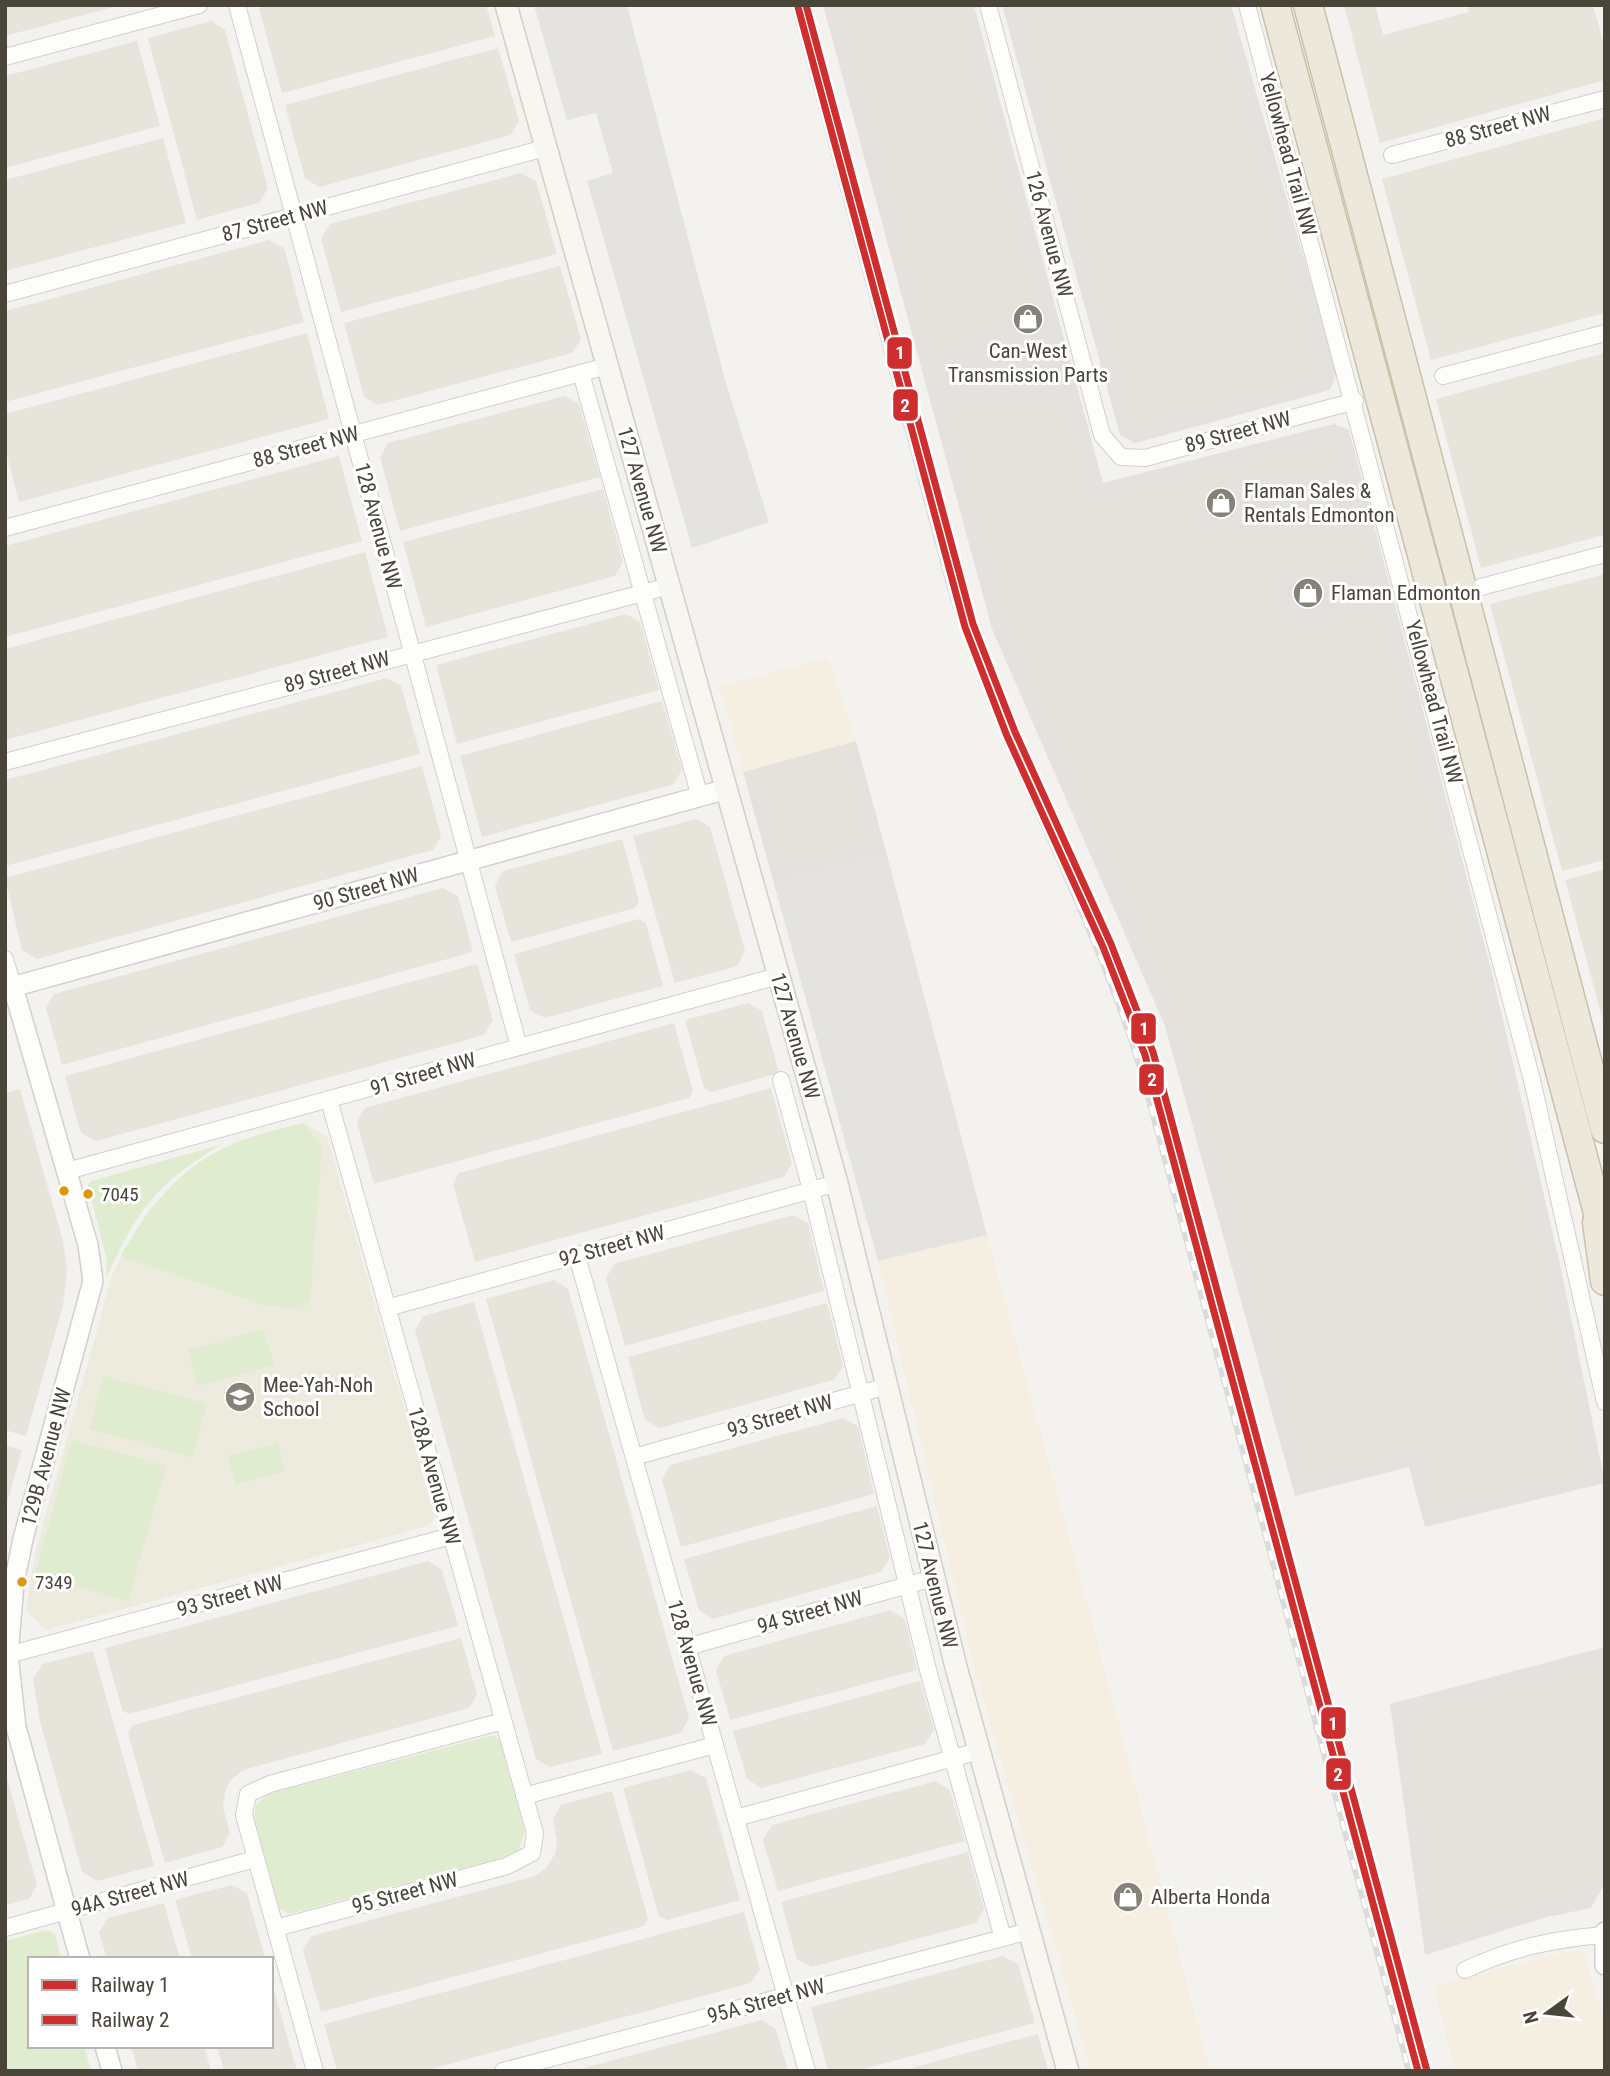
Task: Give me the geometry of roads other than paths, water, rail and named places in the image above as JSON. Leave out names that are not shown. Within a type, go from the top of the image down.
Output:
[{"type":"highway","name":"Yellowhead Trail NW","points":[[1275,5],[1605,1239]]},
{"type":"highway","points":[[1308,5],[1605,1129]]},
{"type":"highway","points":[[1593,1192],[1605,1281]]},
{"type":"main road","name":"127 Avenue NW","points":[[506,5],[837,1183],[933,1578],[1068,2071]]},
{"type":"street","points":[[5,57],[199,5]]},
{"type":"street","name":"128 Avenue NW","points":[[237,5],[519,1047]]},
{"type":"street","name":"126 Avenue NW","points":[[988,5],[1102,435],[1121,457]]},
{"type":"street","name":"Yellowhead Trail NW","points":[[1247,5],[1532,1080],[1605,1402]]},
{"type":"street","name":"88 Street NW","points":[[1392,155],[1605,99]]},
{"type":"street","name":"87 Street NW","points":[[5,294],[545,148]]},
{"type":"street","points":[[1443,376],[1605,334]]},
{"type":"street","name":"88 Street NW","points":[[5,528],[607,366]]},
{"type":"street","name":"127 Avenue NW","points":[[581,373],[700,797]]},
{"type":"street","name":"89 Street NW","points":[[1121,457],[1145,458],[1354,401]]},
{"type":"street","points":[[1481,587],[1605,554]]},
{"type":"street","name":"89 Street NW","points":[[5,762],[669,586]]},
{"type":"street","name":"90 Street NW","points":[[9,988],[727,789]]},
{"type":"street","name":"129B Avenue NW","points":[[5,960],[9,988],[88,1245],[93,1281],[23,1539],[14,1583],[8,1655],[16,1727],[79,1957]]},
{"type":"street","name":"91 Street NW","points":[[67,1171],[778,976]]},
{"type":"street","name":"127 Avenue NW","points":[[781,1080],[953,1759],[1003,1938]]},
{"type":"street","name":"128A Avenue NW","points":[[329,1100],[535,1833],[532,1853]]},
{"type":"street","name":"92 Street NW","points":[[387,1308],[837,1183]]},
{"type":"street","name":"128 Avenue NW","points":[[577,1256],[807,2071]]},
{"type":"street","name":"93 Street NW","points":[[634,1457],[887,1386]]},
{"type":"street","name":"93 Street NW","points":[[8,1655],[451,1536]]},
{"type":"street","name":"94 Street NW","points":[[687,1647],[933,1578]]},
{"type":"street","points":[[315,2071],[244,1815],[248,1794],[270,1784],[503,1721]]},
{"type":"street","points":[[524,1796],[715,1745]]},
{"type":"street","points":[[736,1818],[979,1751]]},
{"type":"street","name":"95 Street NW","points":[[276,1928],[507,1866],[532,1853]]},
{"type":"street","name":"94A Street NW","points":[[5,1928],[255,1858]]},
{"type":"street","name":"95A Street NW","points":[[503,2071],[1029,1931]]},
{"type":"street","points":[[1465,1970],[1518,1947],[1560,1938],[1604,1933],[1605,1965]]},
{"type":"street","points":[[106,2048],[112,2071]]},
{"type":"railway","points":[[794,5],[949,585],[994,709],[1098,950],[1142,1074],[1409,2071]]},
{"type":"rail line","name":"1","points":[[806,5],[973,624],[1015,732],[1111,944],[1153,1052],[1427,2071]]},
{"type":"rail line","name":"2","points":[[798,7],[965,627],[1007,736],[1103,947],[1145,1055],[1418,2071]]},
{"type":"place","name":"Can-West Transmission Parts","points":[[1028,319]]},
{"type":"place","name":"Flaman Sales & Rentals Edmonton","points":[[1221,503]]},
{"type":"place","name":"Flaman Edmonton","points":[[1308,593]]},
{"type":"place","name":"7045","points":[[88,1194]]},
{"type":"place","name":"Mee-Yah-Noh School","points":[[240,1397]]},
{"type":"place","name":"7349","points":[[22,1582]]},
{"type":"place","name":"Alberta Honda","points":[[1128,1897]]}]
